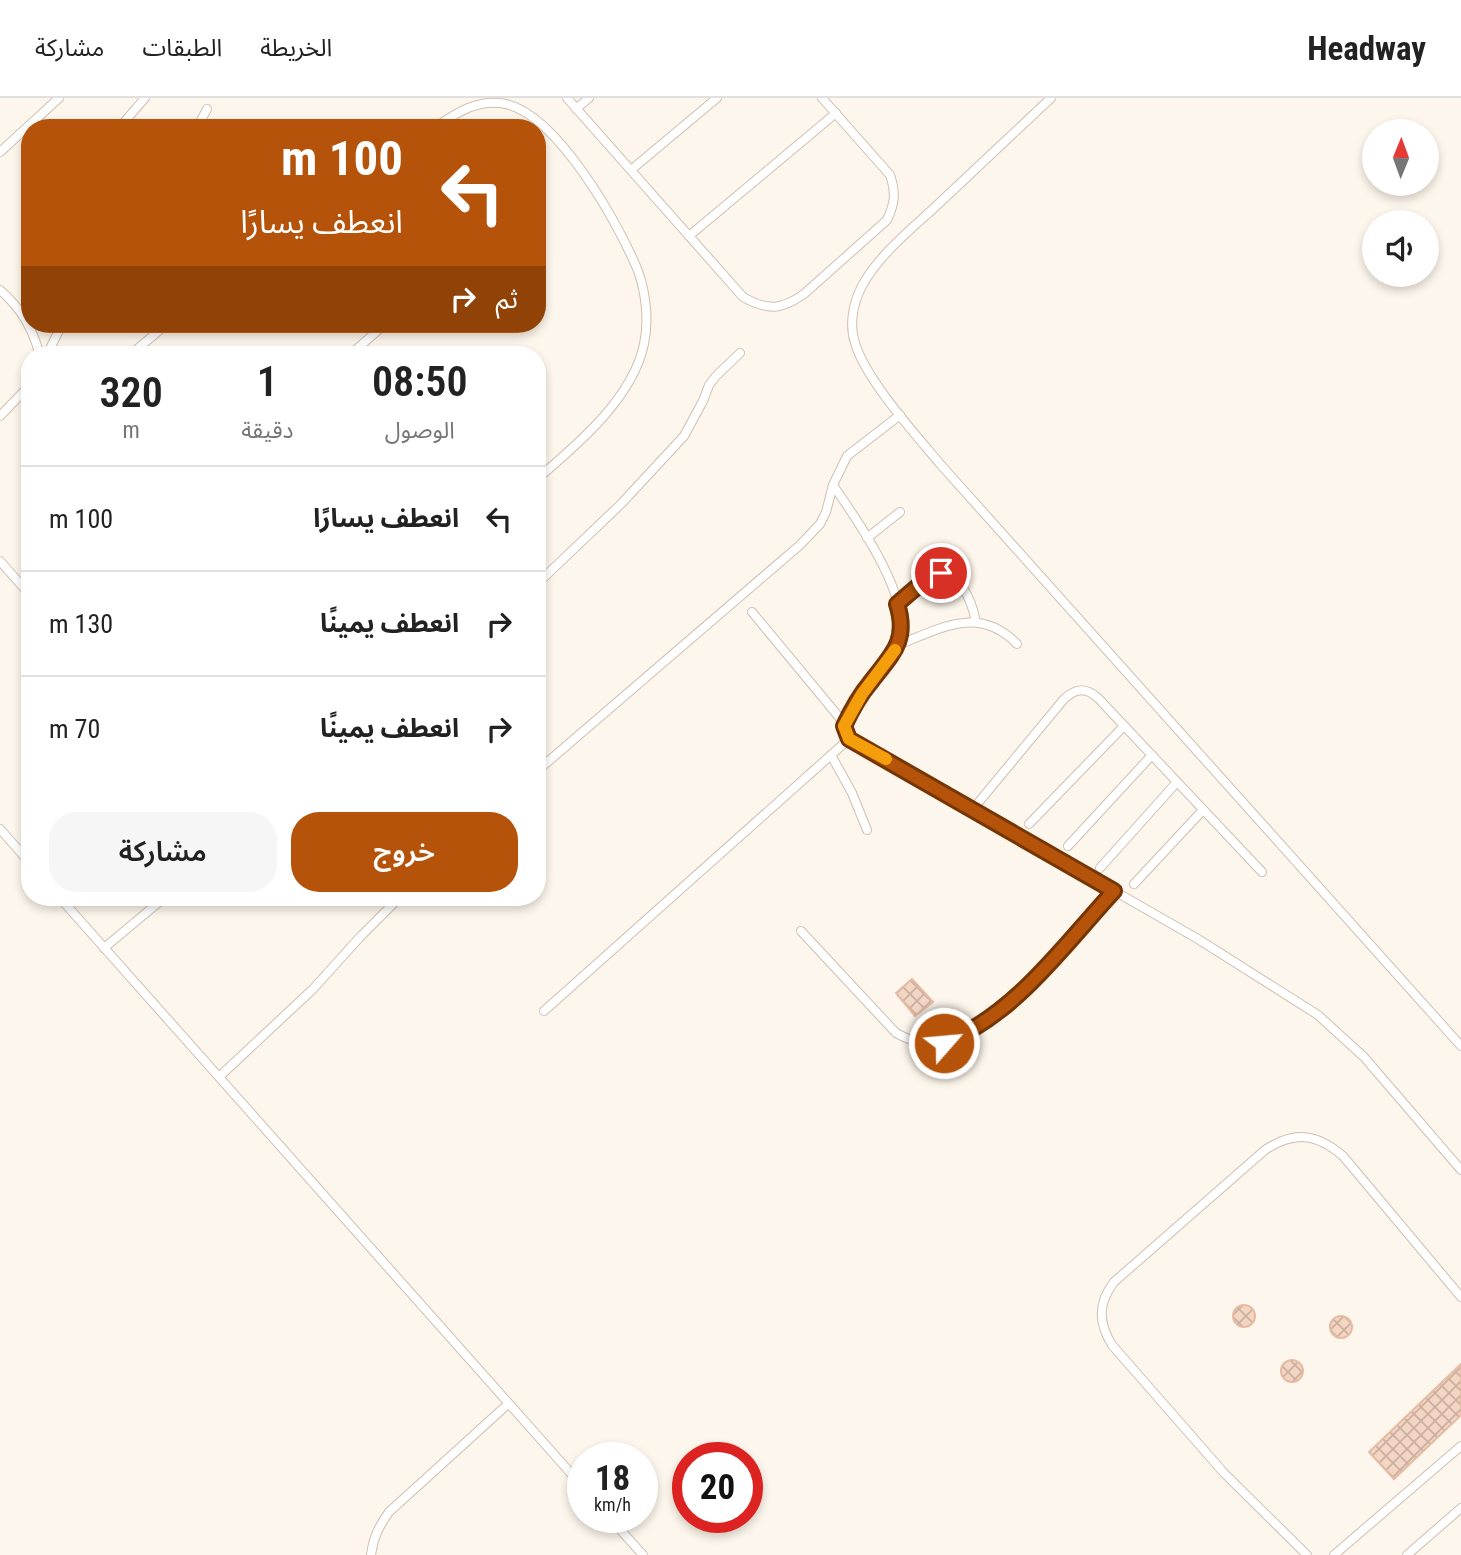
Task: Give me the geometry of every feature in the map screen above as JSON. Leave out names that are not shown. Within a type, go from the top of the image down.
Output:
[{"type":"lane","points":[[36,119],[59,98]]},
{"type":"lane","points":[[127,119],[145,98]]},
{"type":"lane","points":[[567,98],[743,297],[758,305],[775,307],[791,303],[804,294],[887,220],[894,205],[895,190],[890,175],[822,98]]},
{"type":"lane","points":[[576,108],[589,98]]},
{"type":"lane","points":[[631,170],[717,98]]},
{"type":"lane","points":[[1051,98],[901,240],[863,284],[855,302],[852,320],[854,341],[868,370],[941,465],[1461,1046]]},
{"type":"lane","points":[[446,119],[480,102],[506,104],[536,119]]},
{"type":"lane","points":[[202,119],[207,109]]},
{"type":"lane","points":[[689,236],[835,113]]},
{"type":"lane","points":[[546,128],[584,174],[614,221],[638,273],[646,308],[644,345],[631,379],[589,431],[546,471]]},
{"type":"lane","points":[[0,152],[21,133]]},
{"type":"lane","points":[[0,289],[21,310]]},
{"type":"lane","points":[[141,346],[156,333]]},
{"type":"lane","points":[[360,346],[375,333]]},
{"type":"lane","points":[[546,575],[621,504],[684,436],[709,385],[740,353]]},
{"type":"lane","points":[[0,416],[21,394]]},
{"type":"lane","points":[[546,763],[800,545],[820,524],[831,500],[833,485],[847,456],[900,415]]},
{"type":"lane","points":[[833,485],[880,559],[901,617],[902,631],[898,645],[862,694],[844,726]]},
{"type":"lane","points":[[867,538],[900,512]]},
{"type":"lane","points":[[0,561],[21,585]]},
{"type":"lane","points":[[897,604],[925,580],[941,573],[960,583],[976,622]]},
{"type":"lane","points":[[752,612],[839,717],[849,739],[1198,939],[1290,996],[1335,1028],[1364,1057],[1461,1170]]},
{"type":"lane","points":[[898,645],[945,626],[976,622],[992,625],[1006,633],[1017,644]]},
{"type":"lane","points":[[973,809],[1070,694],[1085,689],[1092,692],[1125,726],[1262,872]]},
{"type":"lane","points":[[1029,824],[1125,726]]},
{"type":"lane","points":[[544,1011],[849,739]]},
{"type":"lane","points":[[831,755],[852,793],[866,830]]},
{"type":"lane","points":[[1068,846],[1152,755]]},
{"type":"lane","points":[[1100,868],[1177,782]]},
{"type":"lane","points":[[1133,884],[1203,810]]},
{"type":"lane","points":[[0,829],[21,853]]},
{"type":"lane","points":[[801,932],[896,1033],[911,1041],[928,1045],[944,1043],[960,1037],[1012,999],[1114,891]]},
{"type":"lane","points":[[67,906],[567,1470]]},
{"type":"lane","points":[[104,948],[154,906]]},
{"type":"lane","points":[[220,1076],[313,989],[391,906]]},
{"type":"lane","points":[[1307,1555],[1224,1473],[1112,1345],[1101,1320],[1101,1306],[1106,1293],[1114,1282],[1265,1150],[1279,1141],[1296,1137],[1313,1138],[1330,1145],[1343,1156],[1461,1297]]},
{"type":"lane","points":[[371,1555],[379,1526],[389,1512],[508,1404]]},
{"type":"lane","points":[[1334,1555],[1461,1446]]},
{"type":"lane","points":[[1407,1555],[1461,1508]]},
{"type":"lane","points":[[623,1533],[643,1555]]},
{"type":"building","points":[[912,979],[933,1002],[915,1016],[896,993]]},
{"type":"building","points":[[1244,1305],[1252,1308],[1255,1316],[1252,1324],[1244,1327],[1236,1324],[1233,1316],[1236,1308]]},
{"type":"building","points":[[1341,1316],[1349,1319],[1352,1327],[1349,1335],[1341,1338],[1333,1335],[1330,1327],[1333,1319]]},
{"type":"building","points":[[1292,1360],[1300,1363],[1303,1371],[1300,1379],[1292,1382],[1284,1379],[1281,1371],[1284,1363]]},
{"type":"building","points":[[1461,1364],[1461,1415],[1394,1479],[1369,1452]]},
{"type":"slow traffic","points":[[886,759],[849,739],[844,726],[862,694],[895,650]]},
{"type":"route","points":[[941,573],[925,580],[897,604],[902,631],[898,645],[852,709],[844,726],[849,739],[1114,891],[1012,999],[960,1037],[944,1043]]}]
